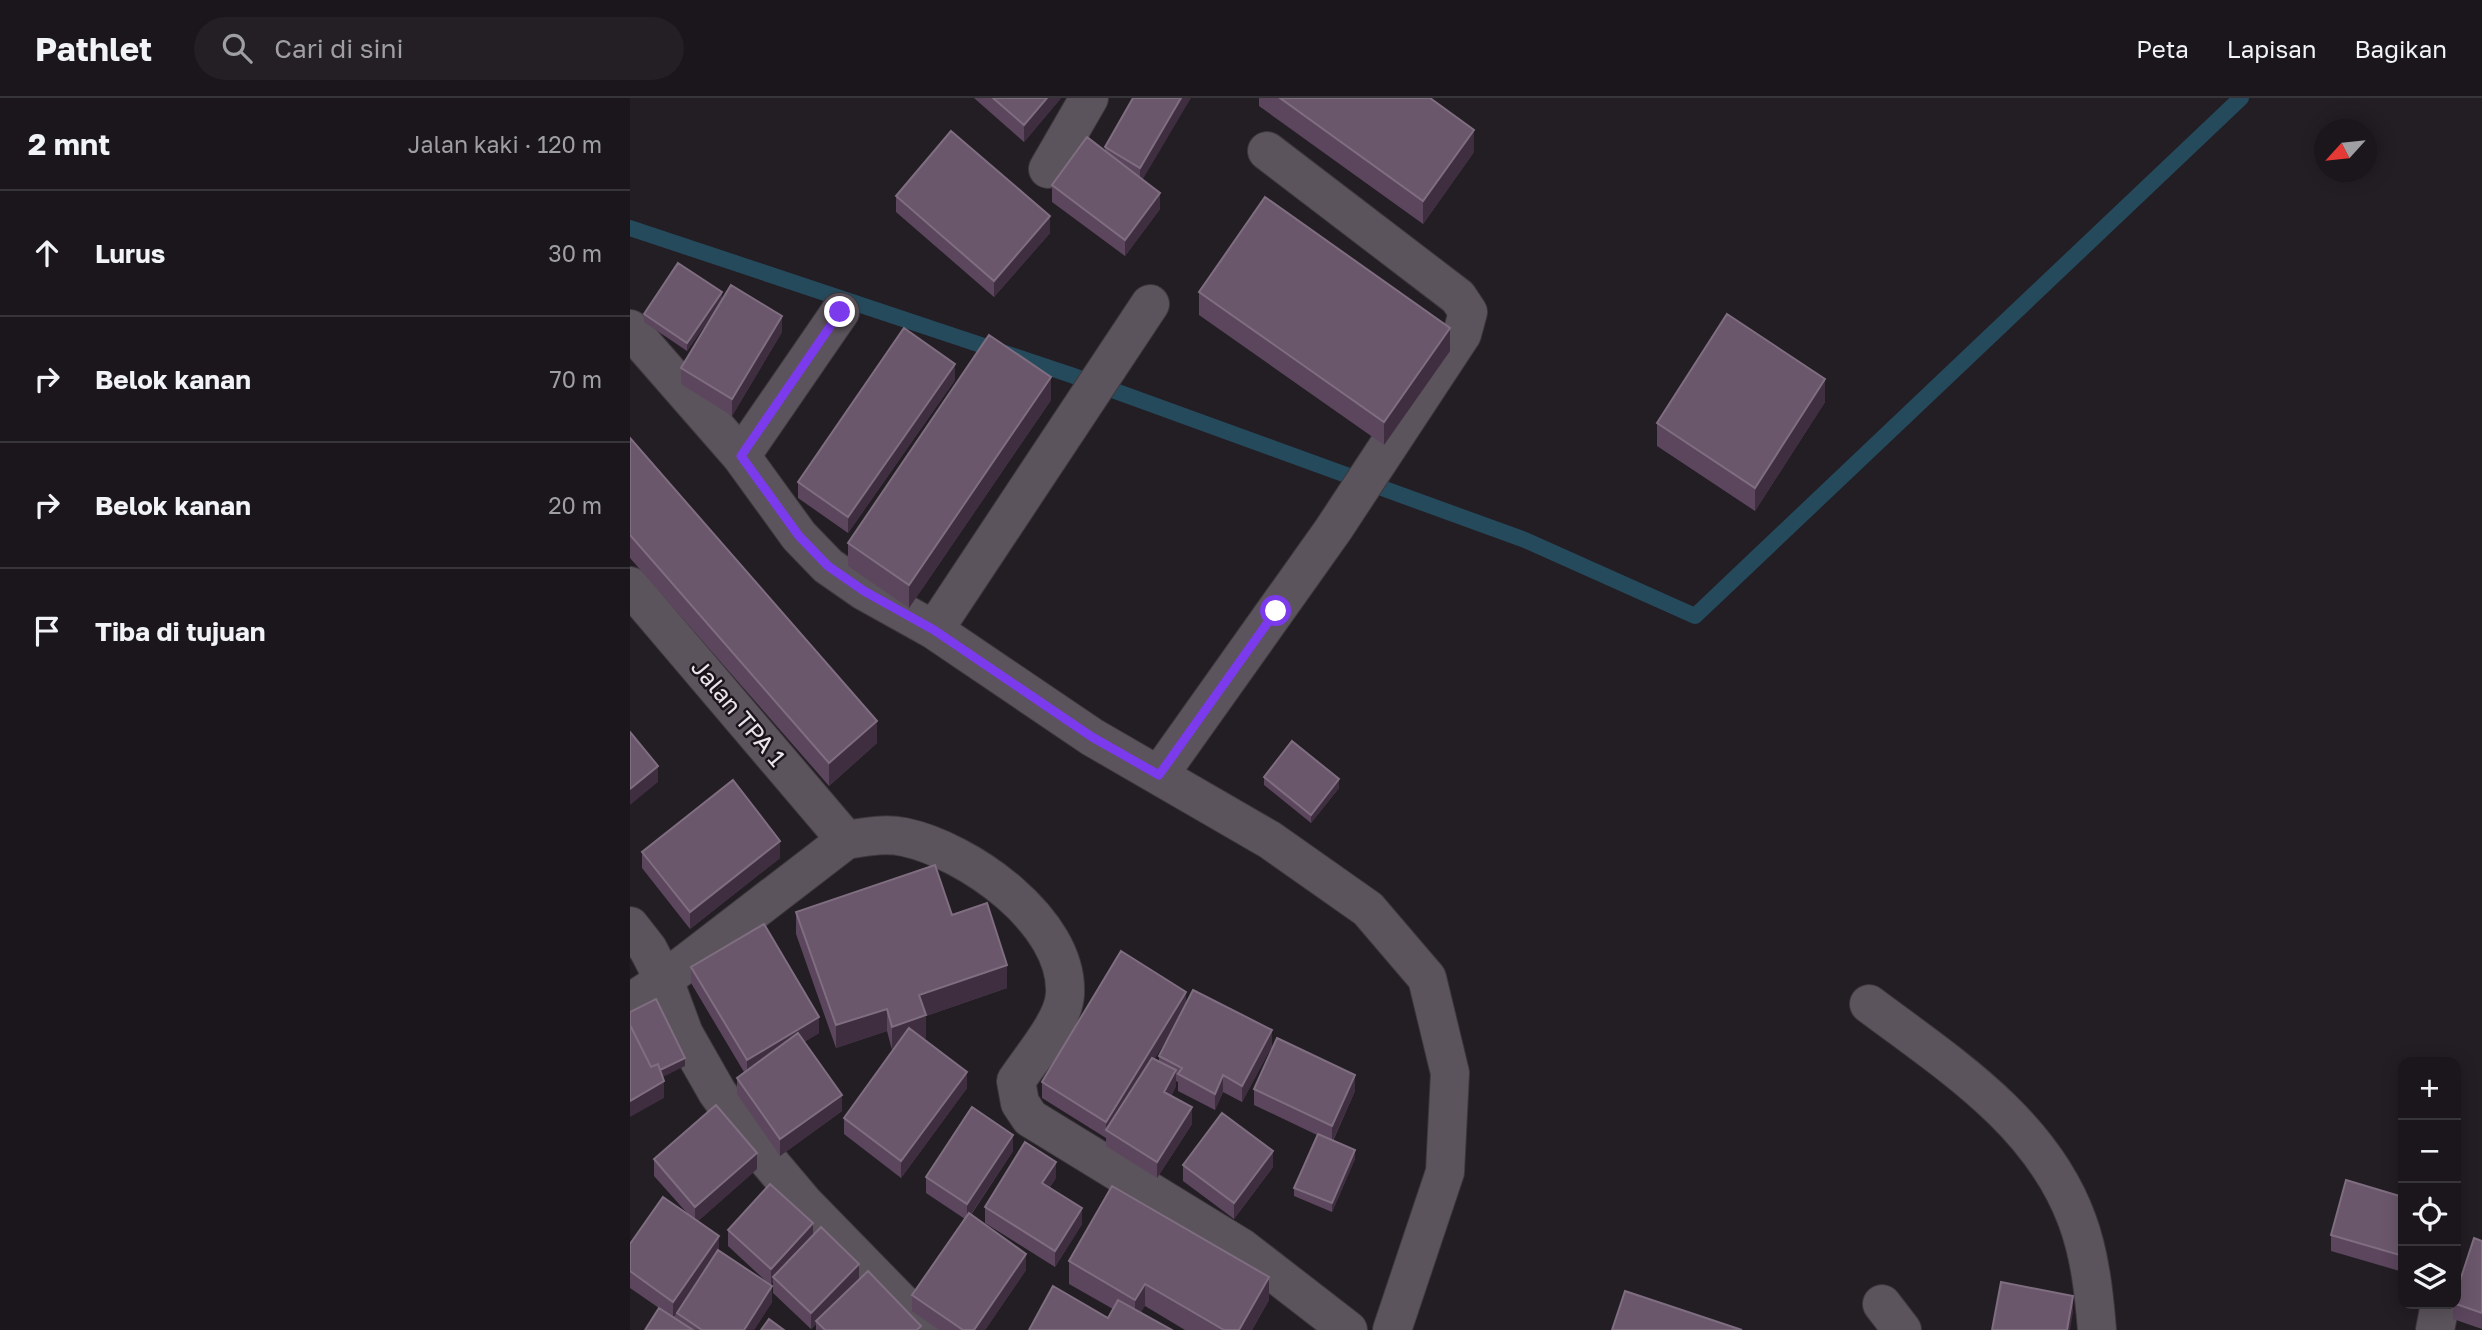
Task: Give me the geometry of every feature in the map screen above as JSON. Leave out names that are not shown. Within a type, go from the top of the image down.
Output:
[{"type":"street","points":[[1048,169],[1089,98]]},
{"type":"street","points":[[1159,775],[1333,530],[1462,334],[1468,312],[1458,296],[1267,151]]},
{"type":"street","points":[[934,630],[1150,304]]},
{"type":"street","points":[[741,456],[840,312]]},
{"type":"street","points":[[630,329],[741,456],[799,536],[828,566],[864,591],[934,630],[1092,737],[1270,840],[1368,909],[1427,978],[1450,1073],[1445,1172],[1392,1330]]},
{"type":"street","name":"Jalan TPA 1","points":[[630,586],[846,840]]},
{"type":"street","points":[[630,1003],[664,980],[846,840],[873,835],[903,837],[926,844],[974,867],[1034,915],[1062,967],[1066,993],[1062,1012],[1016,1081],[1020,1103],[1030,1118],[1242,1248],[1348,1330]]},
{"type":"street","points":[[630,926],[648,949],[664,980],[684,1034],[717,1092],[755,1144],[804,1203],[928,1330]]},
{"type":"street","points":[[1869,1004],[1974,1084],[2026,1133],[2055,1176],[2077,1220],[2094,1288],[2097,1330]]},
{"type":"street","points":[[2435,1330],[2439,1309]]},
{"type":"building","points":[[993,98],[1047,98],[1024,125]]},
{"type":"building","points":[[1133,98],[1181,98],[1140,168],[1105,147]]},
{"type":"building","points":[[1280,98],[1430,98],[1474,130],[1423,201]]},
{"type":"building","points":[[951,131],[1050,216],[994,281],[896,196]]},
{"type":"building","points":[[1087,137],[1160,193],[1125,240],[1052,185]]},
{"type":"building","points":[[1265,197],[1450,328],[1384,422],[1199,292]]},
{"type":"building","points":[[678,263],[722,292],[687,343],[644,314]]},
{"type":"building","points":[[731,285],[782,316],[732,399],[681,368]]},
{"type":"building","points":[[1727,314],[1825,379],[1755,488],[1657,423]]},
{"type":"building","points":[[904,328],[955,364],[848,517],[798,482]]},
{"type":"building","points":[[989,335],[1051,377],[909,585],[848,543]]},
{"type":"building","points":[[630,438],[877,721],[829,763],[630,535]]},
{"type":"building","points":[[630,732],[658,766],[630,789]]},
{"type":"building","points":[[1292,741],[1339,779],[1311,815],[1264,777]]},
{"type":"building","points":[[733,780],[780,841],[690,912],[642,852]]},
{"type":"building","points":[[935,865],[952,915],[987,903],[1007,965],[919,995],[926,1015],[892,1027],[887,1009],[836,1025],[796,912]]},
{"type":"building","points":[[764,924],[819,1017],[747,1060],[691,967]]},
{"type":"building","points":[[1121,951],[1186,992],[1106,1122],[1042,1082]]},
{"type":"building","points":[[1193,990],[1272,1030],[1242,1086],[1223,1075],[1215,1094],[1178,1074],[1182,1068],[1159,1056]]},
{"type":"building","points":[[656,999],[685,1058],[660,1070],[658,1064],[651,1067],[630,1025],[630,1012]]},
{"type":"building","points":[[630,1025],[651,1067],[658,1064],[664,1081],[630,1101]]},
{"type":"building","points":[[909,1028],[967,1072],[901,1161],[844,1118]]},
{"type":"building","points":[[798,1033],[842,1095],[780,1139],[737,1078]]},
{"type":"building","points":[[1277,1038],[1355,1075],[1332,1126],[1254,1089]]},
{"type":"building","points":[[1152,1058],[1176,1070],[1164,1092],[1192,1107],[1157,1162],[1106,1130]]},
{"type":"building","points":[[716,1105],[757,1153],[695,1207],[654,1159]]},
{"type":"building","points":[[972,1107],[1013,1135],[967,1204],[926,1177]]},
{"type":"building","points":[[1222,1113],[1273,1151],[1234,1203],[1183,1165]]},
{"type":"building","points":[[1318,1134],[1355,1150],[1332,1203],[1294,1188]]},
{"type":"building","points":[[1025,1142],[1056,1162],[1042,1183],[1082,1208],[1055,1251],[985,1207]]},
{"type":"building","points":[[2346,1180],[2398,1196],[2398,1255],[2331,1235]]},
{"type":"building","points":[[770,1184],[813,1223],[771,1269],[728,1230]]},
{"type":"building","points":[[1112,1186],[1269,1277],[1239,1330],[1224,1330],[1145,1284],[1135,1300],[1069,1261]]},
{"type":"building","points":[[663,1197],[719,1236],[673,1302],[630,1271],[630,1244]]},
{"type":"building","points":[[969,1213],[1026,1254],[974,1330],[963,1330],[912,1295]]},
{"type":"building","points":[[821,1227],[859,1264],[811,1313],[773,1277]]},
{"type":"building","points":[[2474,1238],[2482,1241],[2482,1313],[2461,1306],[2461,1278]]},
{"type":"building","points":[[718,1250],[772,1286],[744,1330],[702,1330],[677,1313]]},
{"type":"building","points":[[868,1271],[921,1326],[917,1330],[825,1330],[816,1321]]},
{"type":"building","points":[[2001,1282],[2073,1296],[2067,1330],[1992,1330]]},
{"type":"building","points":[[1053,1286],[1108,1318],[1118,1300],[1172,1330],[1029,1330]]},
{"type":"building","points":[[1625,1291],[1742,1330],[1612,1330]]},
{"type":"building","points":[[659,1308],[693,1330],[645,1330]]},
{"type":"building","points":[[769,1319],[784,1330],[761,1330]]},
{"type":"waterway","points":[[630,228],[1071,375],[1525,540],[1695,616],[2241,98]]},
{"type":"route","points":[[840,312],[741,456],[799,536],[828,566],[864,591],[934,630],[1092,737],[1159,775],[1276,611]]}]
